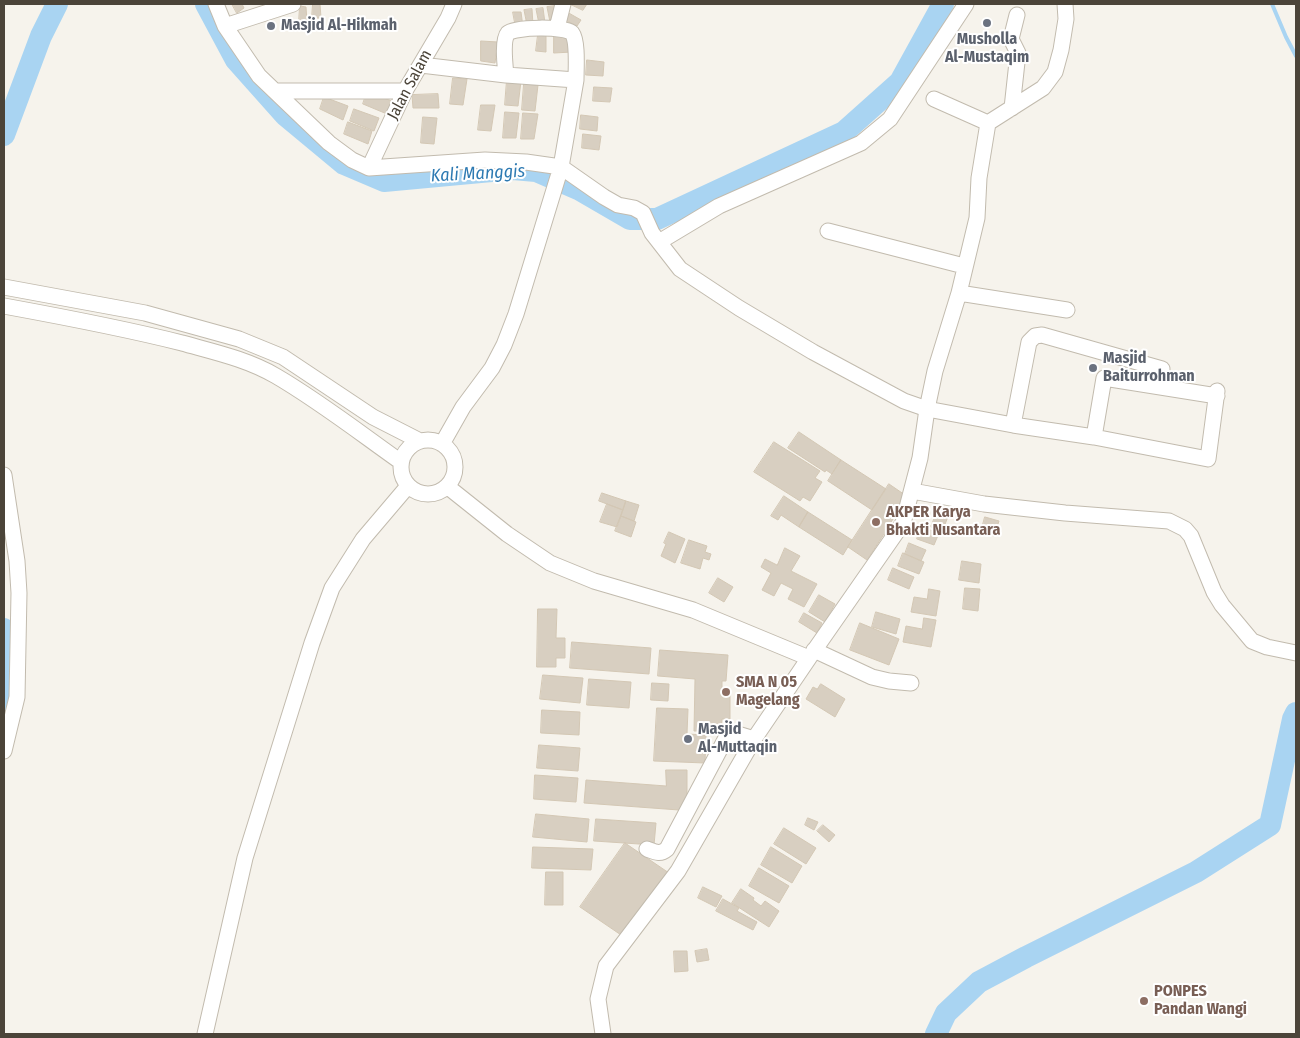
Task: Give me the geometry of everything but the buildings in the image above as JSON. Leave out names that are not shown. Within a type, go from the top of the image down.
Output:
[{"type":"street","points":[[216,4],[225,26],[259,76],[329,143],[352,160],[369,168],[485,160],[526,162],[560,169],[618,205],[634,208],[643,213],[655,238],[680,269],[739,308],[904,401],[927,409],[1094,437],[1208,459],[1217,394],[1104,378],[1094,437]]},
{"type":"street","points":[[225,26],[293,4]]},
{"type":"street","name":"Jalan Salam","points":[[369,168],[405,91],[454,4]]},
{"type":"street","points":[[557,28],[563,4]]},
{"type":"street","points":[[655,238],[719,206],[861,143],[890,119],[966,4]]},
{"type":"street","points":[[603,1034],[598,999],[606,966],[678,871],[754,739],[903,522],[920,458],[935,371],[959,293],[977,218],[979,178],[988,123],[1043,88],[1055,72],[1064,27],[1065,4]]},
{"type":"street","points":[[1012,108],[1018,53],[1010,39],[1017,14]]},
{"type":"street","points":[[442,444],[463,407],[492,368],[504,345],[516,314],[560,169],[576,80],[575,41],[572,34],[557,28],[512,29],[506,34],[505,41],[506,75]]},
{"type":"street","points":[[421,65],[506,75],[576,80]]},
{"type":"street","points":[[275,91],[405,91]]},
{"type":"street","points":[[934,99],[988,123]]},
{"type":"street","points":[[828,231],[964,266]]},
{"type":"street","points":[[4,287],[145,313],[238,339],[283,357],[373,417],[420,441]]},
{"type":"street","points":[[959,293],[1067,310]]},
{"type":"street","points":[[69,318],[70,299]]},
{"type":"street","points":[[4,306],[141,332],[227,355],[253,365],[275,375],[401,462]]},
{"type":"street","points":[[1014,425],[1029,342],[1035,336],[1042,335],[1162,369]]},
{"type":"street","points":[[427,440],[442,444],[453,456],[456,464],[453,480],[448,487],[432,495],[423,494],[408,486],[403,479],[401,471],[401,462],[408,449],[420,441],[427,440]]},
{"type":"street","points":[[4,475],[16,552],[19,592],[17,697],[4,751]]},
{"type":"street","points":[[205,1034],[245,858],[312,643],[332,588],[363,539],[408,486]]},
{"type":"street","points":[[448,487],[507,534],[550,562],[594,581],[694,610],[872,677],[911,683]]},
{"type":"street","points":[[912,491],[984,504],[1065,513],[1158,520],[1178,524],[1190,536],[1214,592],[1222,605],[1252,641],[1267,648],[1296,653]]},
{"type":"street","points":[[647,849],[659,853],[667,849],[727,736],[734,733],[754,739]]},
{"type":"waterway","name":"Kali Manggis","points":[[4,135],[41,36],[57,4]]},
{"type":"waterway","name":"Kali Manggis","points":[[206,4],[236,60],[285,115],[344,164],[384,181],[513,169],[536,171],[580,190],[630,219],[657,219],[844,132],[900,82],[943,4]]},
{"type":"waterway","points":[[1272,4],[1296,56]]},
{"type":"waterway","name":"Kali Manggis","points":[[4,629],[10,663],[8,702],[4,724]]},
{"type":"waterway","points":[[936,1034],[946,1013],[979,982],[1196,872],[1270,825],[1293,719],[1296,713]]},
{"type":"place","name":"Musholla Al-Mustaqim","points":[[987,23]]},
{"type":"place","name":"Masjid Al-Hikmah","points":[[271,26]]},
{"type":"place","name":"Masjid Baiturrohman","points":[[1093,368]]},
{"type":"place","name":"AKPER Karya Bhakti Nusantara","points":[[876,522]]},
{"type":"place","name":"SMA N 05 Magelang","points":[[726,692]]},
{"type":"place","name":"Masjid Al-Muttaqin","points":[[688,739]]},
{"type":"place","name":"PONPES Pandan Wangi","points":[[1144,1001]]}]
